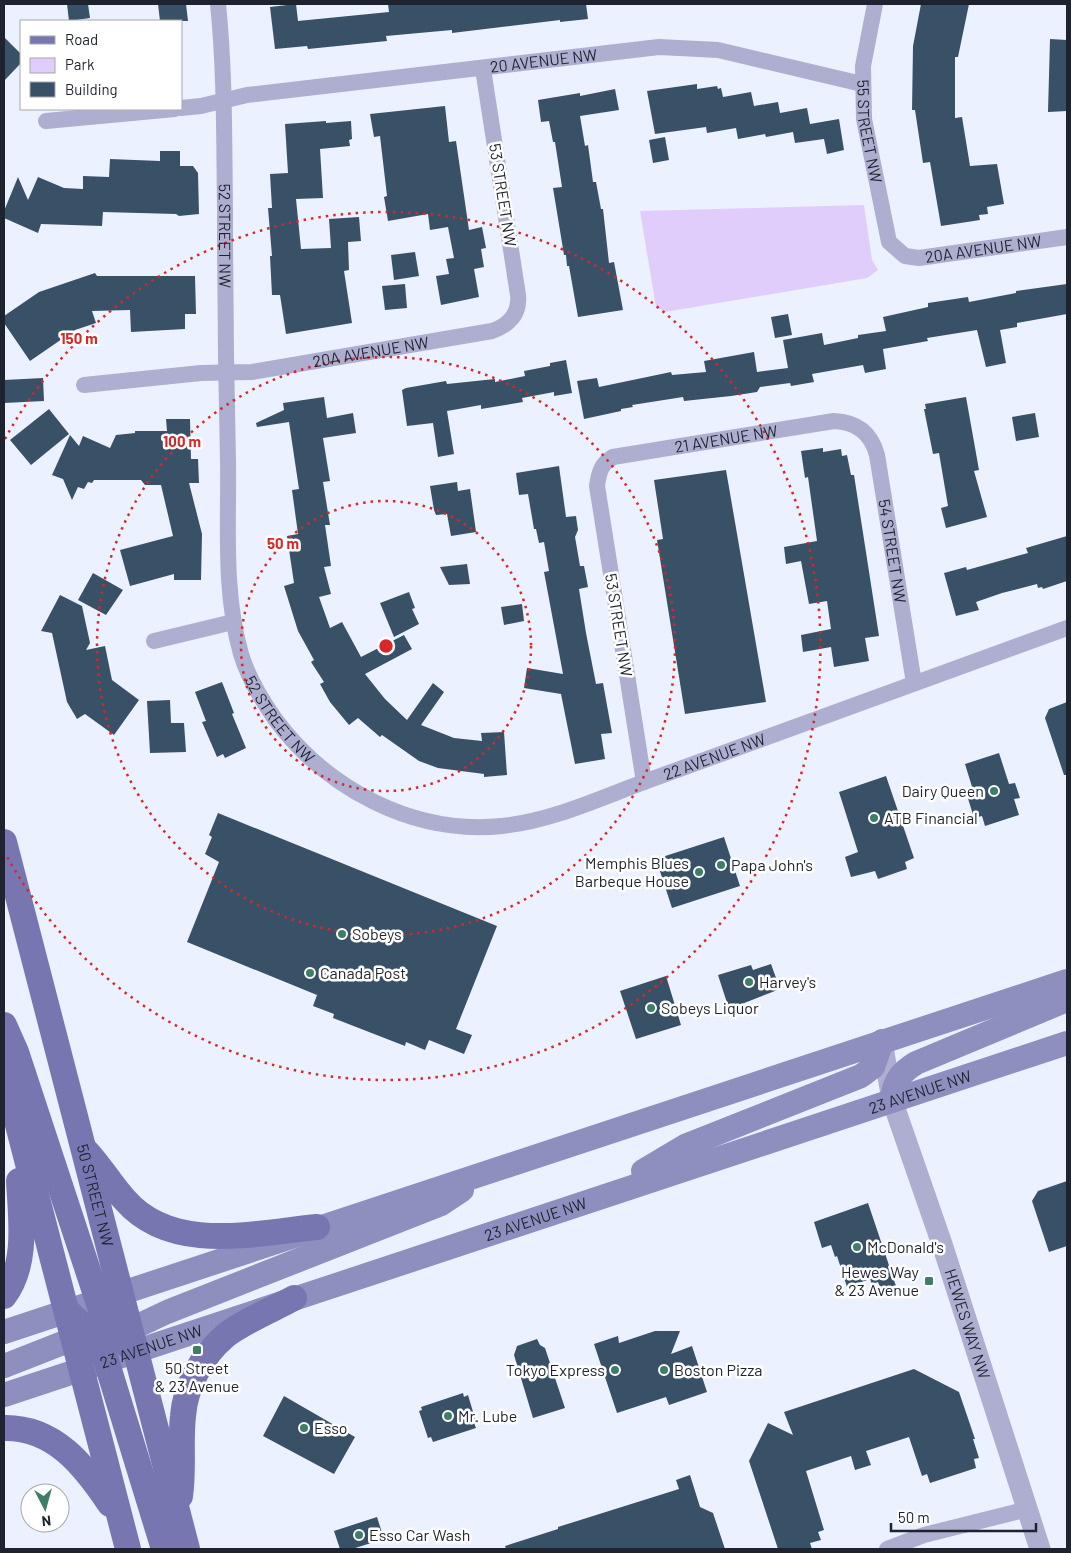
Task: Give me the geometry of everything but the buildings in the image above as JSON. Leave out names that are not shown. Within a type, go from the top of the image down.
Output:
[{"type":"main road","name":"50 STREET NW","points":[[4,842],[83,1148],[106,1329],[178,1512],[187,1549]]},
{"type":"main road","points":[[106,1329],[317,1228],[1067,981]]},
{"type":"main road","points":[[892,1100],[896,1080],[903,1071],[916,1062],[1067,1000]]},
{"type":"main road","points":[[4,1025],[16,1052],[106,1329],[164,1549]]},
{"type":"main road","points":[[606,1194],[686,1146],[861,1076],[873,1067],[882,1041]]},
{"type":"main road","name":"23 AVENUE NW","points":[[106,1329],[294,1298],[1067,1043]]},
{"type":"main road","name":"50 STREET NW","points":[[4,1070],[67,1311],[106,1329]]},
{"type":"main road","points":[[4,1296],[14,1283],[21,1234],[22,1212],[15,1115]]},
{"type":"main road","points":[[83,1148],[106,1173],[125,1201],[142,1215],[171,1230],[191,1235],[217,1237],[317,1228]]},
{"type":"main road","points":[[4,1366],[441,1204],[494,1169]]},
{"type":"main road","points":[[178,1512],[184,1471],[183,1414],[189,1390],[198,1369],[224,1336],[294,1298]]},
{"type":"main road","points":[[4,1332],[67,1311]]},
{"type":"main road","name":"50 STREET NW","points":[[106,1329],[81,1369],[128,1549]]},
{"type":"main road","name":"23 AVENUE NW","points":[[4,1395],[81,1369]]},
{"type":"main road","points":[[4,1428],[42,1434],[72,1455],[92,1477],[121,1521]]},
{"type":"street","name":"52 STREET NW","points":[[218,4],[224,101],[230,583],[234,622],[247,671],[269,710],[294,743],[311,760],[329,776],[356,793]]},
{"type":"street","name":"55 STREET NW","points":[[875,4],[865,48],[862,84],[864,119],[889,242],[901,253]]},
{"type":"street","name":"20 AVENUE NW","points":[[224,101],[246,95],[679,47],[718,50],[862,84]]},
{"type":"street","name":"53 STREET NW","points":[[483,69],[518,295],[517,310],[511,320]]},
{"type":"street","points":[[182,108],[224,101]]},
{"type":"street","points":[[46,121],[163,110]]},
{"type":"street","name":"20A AVENUE NW","points":[[901,253],[919,258],[1067,237]]},
{"type":"street","name":"20A AVENUE NW","points":[[226,372],[252,372],[492,331],[511,320]]},
{"type":"street","points":[[84,386],[226,372]]},
{"type":"street","name":"21 AVENUE NW","points":[[601,468],[605,461],[622,454],[834,421],[856,425]]},
{"type":"street","name":"54 STREET NW","points":[[856,425],[870,437],[877,455],[914,683]]},
{"type":"street","name":"53 STREET NW","points":[[601,468],[598,491],[644,782]]},
{"type":"street","points":[[154,641],[234,622]]},
{"type":"street","name":"22 AVENUE NW","points":[[356,793],[395,810],[429,821],[457,825],[501,826],[542,817],[644,782],[1067,628]]},
{"type":"street","name":"HEWES WAY NW","points":[[882,1041],[892,1100],[1040,1549]]},
{"type":"street","points":[[887,1549],[924,1535],[1028,1509]]},
{"type":"green space","points":[[864,205],[872,260],[878,270],[867,278],[665,312],[656,307],[640,211]]},
{"type":"place","name":"Dairy Queen","points":[[994,791]]},
{"type":"place","name":"ATB Financial","points":[[874,818]]},
{"type":"place","name":"Papa John's","points":[[721,865]]},
{"type":"place","name":"Memphis Blues Barbeque House","points":[[699,872]]},
{"type":"place","name":"Sobeys","points":[[342,934]]},
{"type":"place","name":"Canada Post","points":[[310,973]]},
{"type":"place","name":"Harvey's","points":[[749,982]]},
{"type":"place","name":"Sobeys Liquor","points":[[651,1008]]},
{"type":"place","name":"McDonald's","points":[[857,1247]]},
{"type":"place","name":"Hewes Way & 23 Avenue","points":[[929,1281]]},
{"type":"place","name":"50 Street & 23 Avenue","points":[[197,1350]]},
{"type":"place","name":"Tokyo Express","points":[[615,1370]]},
{"type":"place","name":"Boston Pizza","points":[[664,1370]]},
{"type":"place","name":"Mr. Lube","points":[[448,1416]]},
{"type":"place","name":"Esso","points":[[304,1428]]},
{"type":"place","name":"Esso Car Wash","points":[[359,1535]]}]
